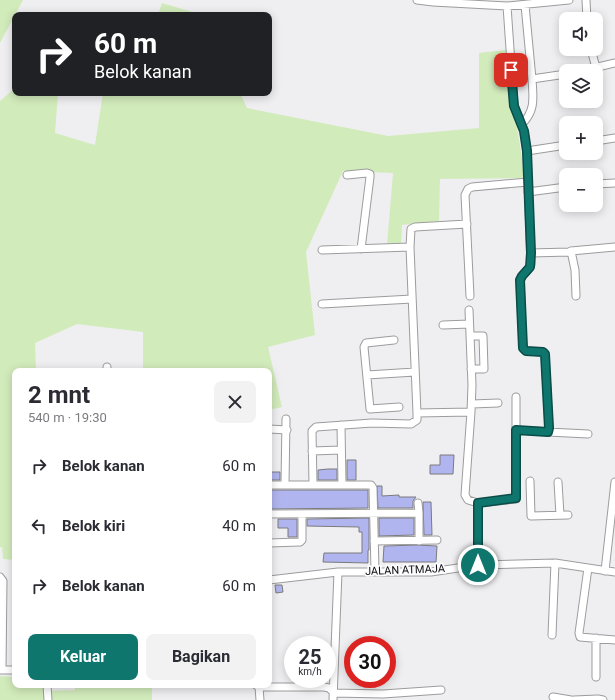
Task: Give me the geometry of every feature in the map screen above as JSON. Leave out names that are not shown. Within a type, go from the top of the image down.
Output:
[{"type":"street","points":[[417,0],[495,3],[507,6],[569,0]]},
{"type":"street","points":[[586,0],[587,12]]},
{"type":"street","points":[[522,124],[532,111],[533,96],[525,5]]},
{"type":"street","points":[[507,6],[514,106],[522,124],[527,151],[531,253],[530,267],[520,280],[523,348],[526,351],[543,352],[545,354],[548,432]]},
{"type":"street","points":[[603,66],[615,63]]},
{"type":"street","points":[[532,79],[559,75]]},
{"type":"street","points":[[603,140],[615,138]]},
{"type":"street","points":[[527,151],[559,146]]},
{"type":"street","points":[[347,174],[370,174],[361,249]]},
{"type":"street","points":[[470,296],[465,195],[468,189],[472,187],[528,182]]},
{"type":"street","points":[[603,184],[615,183]]},
{"type":"street","points":[[528,192],[559,189]]},
{"type":"street","points":[[313,484],[313,428],[341,425],[411,424],[417,420],[410,231],[412,228],[467,224]]},
{"type":"street","points":[[322,250],[410,247]]},
{"type":"street","points":[[531,253],[569,252],[615,247]]},
{"type":"street","points":[[572,251],[575,270],[576,296]]},
{"type":"street","points":[[322,304],[412,299]]},
{"type":"street","points":[[469,310],[472,404],[465,495],[468,500],[478,503],[516,498],[531,499]]},
{"type":"street","points":[[443,325],[469,324]]},
{"type":"street","points":[[470,336],[484,336],[484,369],[471,369]]},
{"type":"street","points":[[394,340],[364,344],[370,409],[400,407]]},
{"type":"street","points":[[367,375],[415,372]]},
{"type":"street","points":[[516,397],[516,498]]},
{"type":"street","points":[[472,404],[498,403]]},
{"type":"street","points":[[417,413],[471,412]]},
{"type":"street","points":[[285,484],[286,419]]},
{"type":"street","points":[[341,425],[342,484]]},
{"type":"street","points":[[272,429],[287,430]]},
{"type":"street","points":[[516,430],[588,434]]},
{"type":"street","points":[[312,451],[342,450]]},
{"type":"street","points":[[530,481],[531,516],[568,515]]},
{"type":"street","points":[[558,482],[560,515]]},
{"type":"street","points":[[605,571],[615,482]]},
{"type":"street","points":[[272,484],[370,484],[372,486],[375,571]]},
{"type":"street","points":[[418,502],[419,541]]},
{"type":"street","points":[[478,503],[478,565]]},
{"type":"street","points":[[272,514],[419,513]]},
{"type":"street","points":[[272,543],[300,542],[302,540],[302,514]]},
{"type":"street","points":[[374,541],[437,540]]},
{"type":"street","points":[[552,635],[555,564]]},
{"type":"street","name":"JALAN ATMAJA","points":[[272,580],[338,572],[431,572],[478,565],[555,564],[615,572]]},
{"type":"street","points":[[588,568],[579,633],[580,637],[615,640]]},
{"type":"street","points":[[333,696],[338,572]]},
{"type":"street","points":[[0,577],[3,581],[1,670],[12,670]]},
{"type":"street","points":[[596,638],[596,677]]},
{"type":"street","points":[[272,686],[324,687],[329,688],[333,696]]},
{"type":"street","points":[[47,688],[48,700]]},
{"type":"street","points":[[258,688],[260,700]]},
{"type":"street","points":[[333,696],[441,690]]},
{"type":"street","points":[[553,698],[572,700],[603,700]]},
{"type":"green space","points":[[0,0],[23,0],[17,12],[12,12],[12,21],[0,43]]},
{"type":"green space","points":[[162,3],[193,12],[159,12]]},
{"type":"green space","points":[[505,50],[525,178],[440,179],[439,221],[402,225],[401,244],[387,245],[393,173],[343,171],[306,252],[315,335],[268,347],[282,407],[272,409],[272,368],[143,368],[143,332],[77,324],[35,343],[36,368],[12,368],[12,560],[3,559],[2,547],[0,547],[0,101],[12,91],[12,96],[58,96],[55,133],[95,145],[103,96],[241,96],[247,108],[388,136],[479,128],[479,53]]},
{"type":"green space","points":[[0,676],[12,677],[12,688],[45,688],[46,691],[75,690],[75,688],[152,688],[152,700],[0,700]]},
{"type":"building","points":[[440,455],[454,455],[453,474],[430,474],[430,465],[440,465]]},
{"type":"building","points":[[347,460],[356,460],[356,480],[347,480]]},
{"type":"building","points":[[337,469],[337,480],[318,480],[318,470]]},
{"type":"building","points":[[272,472],[280,472],[280,480],[272,480]]},
{"type":"building","points":[[377,486],[382,486],[382,496],[399,495],[399,497],[416,497],[413,501],[413,508],[378,508]]},
{"type":"building","points":[[272,490],[368,490],[368,508],[272,509]]},
{"type":"building","points":[[423,502],[431,502],[432,535],[424,535]]},
{"type":"building","points":[[369,518],[368,563],[323,562],[324,553],[362,553],[362,532],[359,532],[359,527],[307,526],[307,519]]},
{"type":"building","points":[[379,518],[414,518],[414,535],[379,536]]},
{"type":"building","points":[[278,519],[297,519],[297,537],[288,537],[288,528],[278,528]]},
{"type":"building","points":[[384,546],[437,546],[436,562],[383,562]]},
{"type":"building","points":[[275,585],[282,585],[283,592],[276,593]]},
{"type":"route","points":[[478,565],[478,503],[516,498],[516,430],[548,432],[549,428],[545,354],[543,352],[526,351],[523,348],[520,280],[531,264],[527,151],[524,131],[514,106],[511,70]]}]
